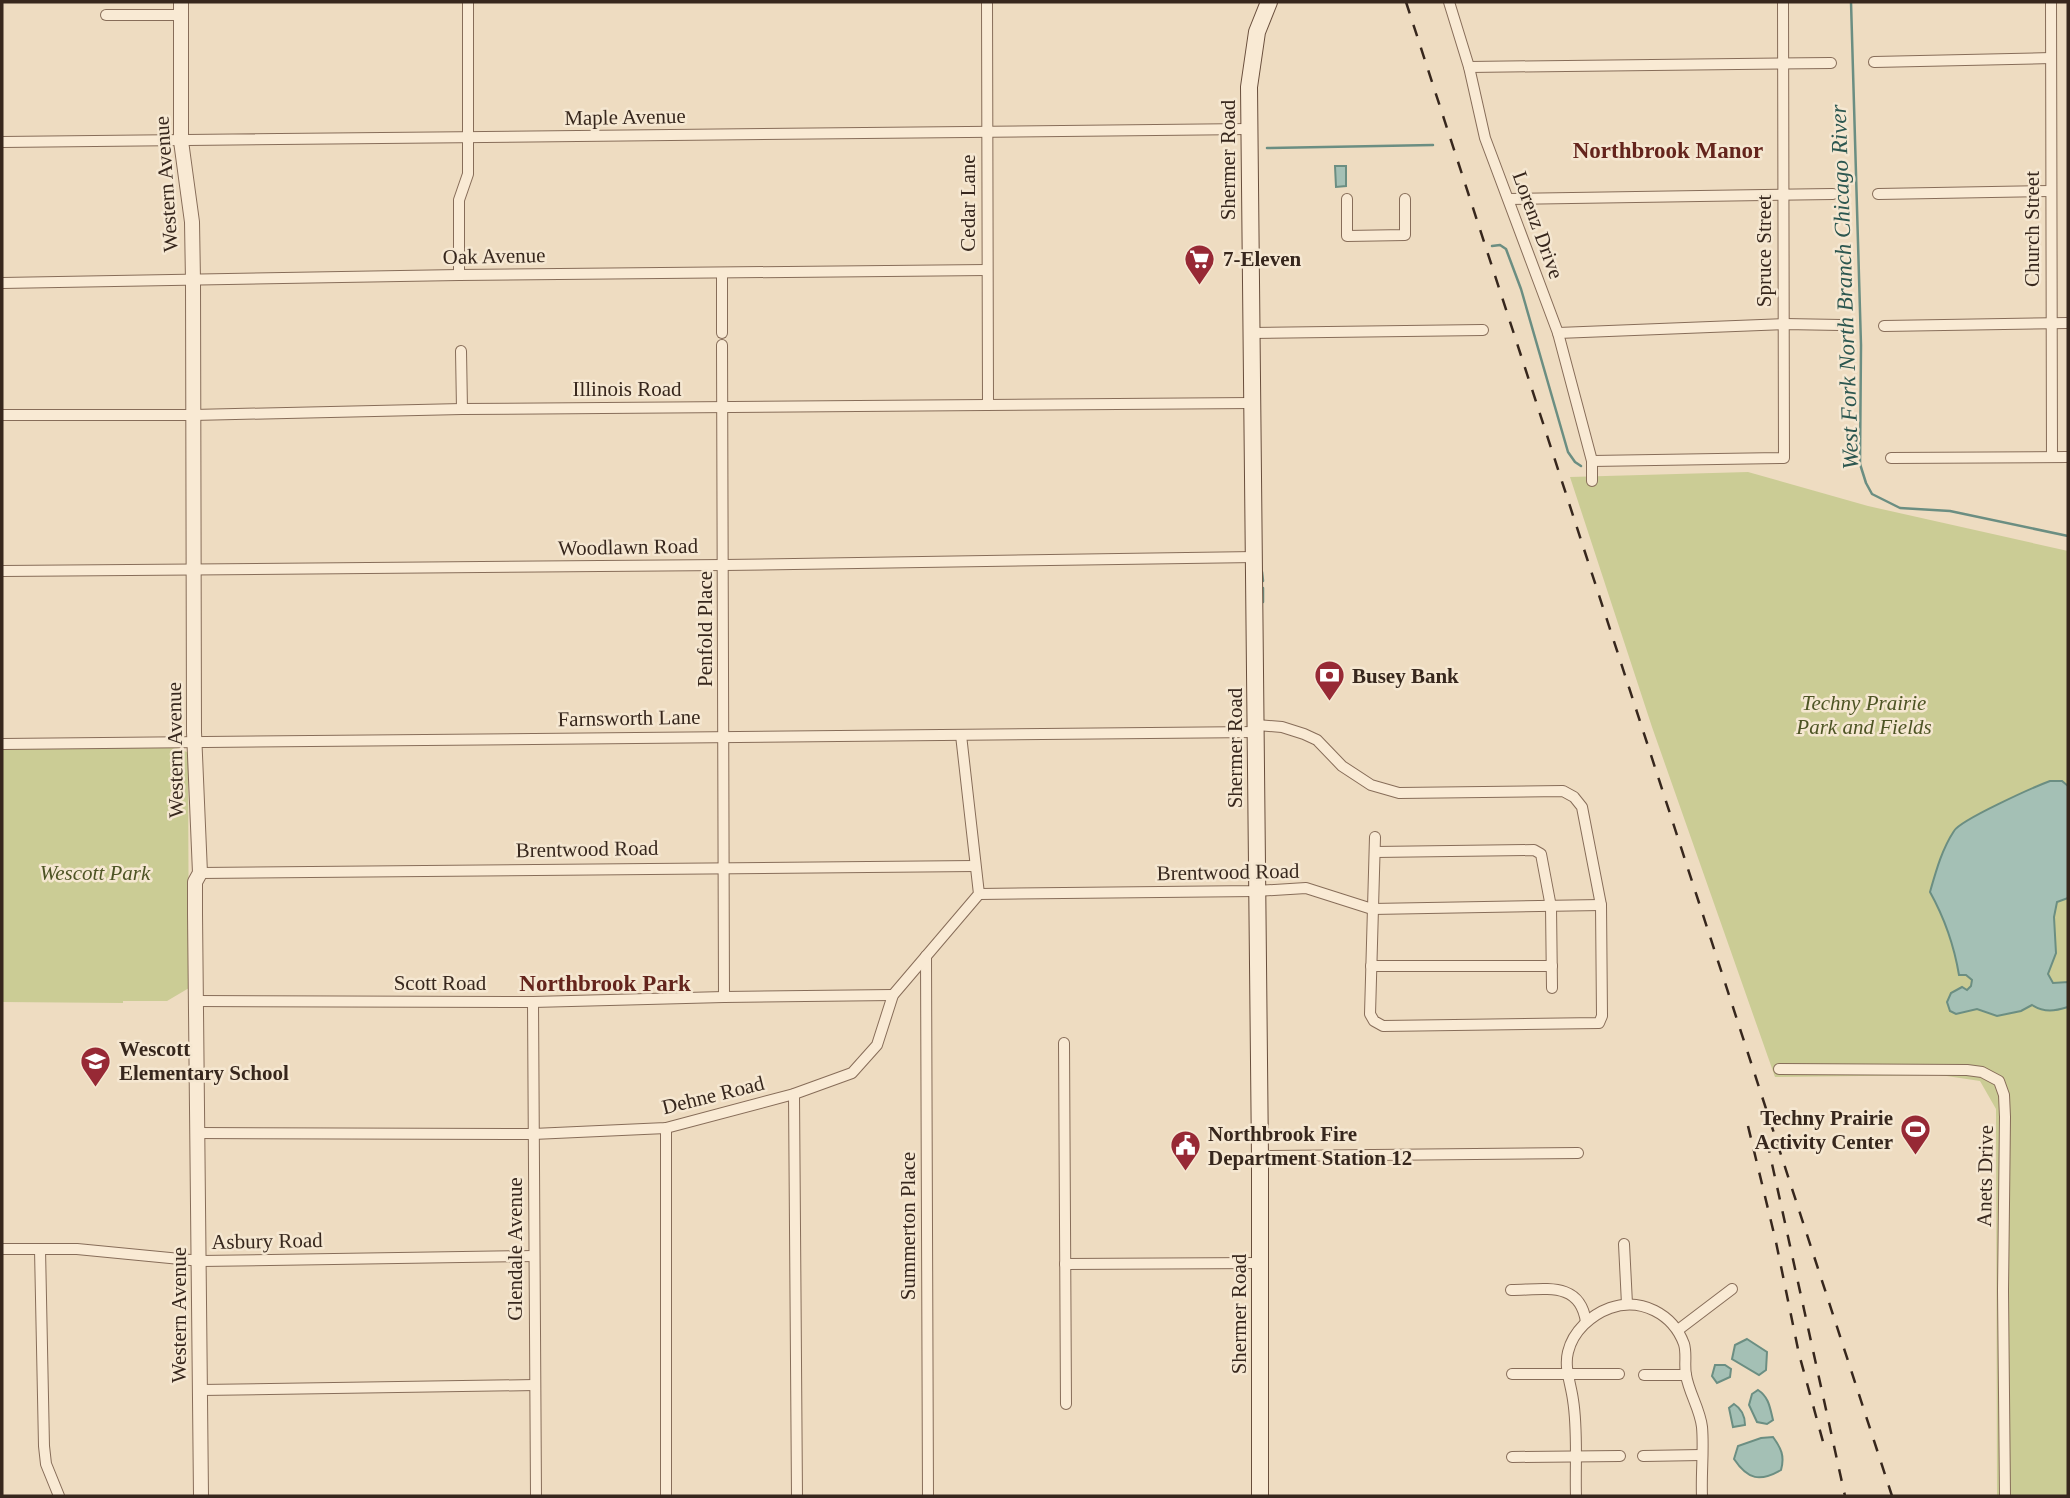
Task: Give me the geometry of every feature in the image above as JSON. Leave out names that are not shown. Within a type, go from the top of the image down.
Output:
[{"type":"main road","name":"Shermer Road","points":[[1260,1496],[1257,729],[1249,87],[1257,32],[1269,2]]},
{"type":"street","points":[[458,275],[459,200],[468,174],[468,2]]},
{"type":"street","name":"Cedar Lane","points":[[987,2],[988,405]]},
{"type":"street","name":"Lorenz Drive","points":[[1449,2],[1469,67],[1485,138],[1558,333],[1592,461]]},
{"type":"street","name":"Spruce Street","points":[[1592,461],[1784,458],[1783,2]]},
{"type":"street","name":"Church Street","points":[[2051,2],[2053,457]]},
{"type":"street","points":[[106,15],[181,8]]},
{"type":"street","name":"Western Avenue","points":[[181,8],[181,141],[192,222],[193,281],[194,741],[200,873],[195,882],[201,1261],[201,1496]]},
{"type":"street","points":[[1874,62],[2051,58]]},
{"type":"street","points":[[1469,67],[1831,62]]},
{"type":"street","name":"Maple Avenue","points":[[2,142],[1249,129]]},
{"type":"street","points":[[1878,194],[2051,191]]},
{"type":"street","points":[[1508,199],[1833,194]]},
{"type":"street","points":[[1347,200],[1347,236],[1382,236],[1405,235],[1405,199]]},
{"type":"street","name":"Oak Avenue","points":[[2,283],[458,275],[987,271]]},
{"type":"street","name":"Penfold Place","points":[[722,274],[724,997]]},
{"type":"street","points":[[1884,326],[2068,323]]},
{"type":"street","points":[[1558,333],[1784,324],[1841,326]]},
{"type":"street","points":[[1251,333],[1482,330]]},
{"type":"street","points":[[461,351],[461,409]]},
{"type":"street","name":"Illinois Road","points":[[2,415],[1252,403]]},
{"type":"street","points":[[1891,458],[2068,457]]},
{"type":"street","points":[[1592,461],[1592,481]]},
{"type":"street","name":"Woodlawn Road","points":[[2,571],[724,565],[1255,556]]},
{"type":"street","name":"Farnsworth Lane","points":[[2,744],[1294,730],[1317,740],[1342,766],[1380,789],[1399,793],[1563,791],[1574,797],[1582,807],[1601,905]]},
{"type":"street","points":[[961,735],[979,894]]},
{"type":"street","points":[[1375,837],[1370,1014],[1374,1021],[1383,1026],[1599,1023],[1602,1016],[1601,905]]},
{"type":"street","points":[[1375,852],[1534,850],[1541,854],[1551,907],[1552,988]]},
{"type":"street","name":"Brentwood Road","points":[[200,873],[975,866]]},
{"type":"street","name":"Brentwood Road","points":[[979,894],[1306,888],[1372,909],[1601,905]]},
{"type":"street","name":"Dehne Road","points":[[197,1133],[533,1134],[666,1128],[794,1094],[852,1073],[877,1045],[893,995],[979,894]]},
{"type":"street","name":"Summerton Place","points":[[926,956],[928,1496]]},
{"type":"street","points":[[1371,966],[1552,966]]},
{"type":"street","name":"Scott Road","points":[[196,1001],[533,1002],[893,995]]},
{"type":"street","name":"Glendale Avenue","points":[[533,1002],[536,1496]]},
{"type":"street","points":[[1064,1043],[1066,1404]]},
{"type":"street","name":"Anets Drive","points":[[1779,1069],[1967,1070],[1982,1072],[1999,1081],[2004,1096],[2005,1116],[2005,1496]]},
{"type":"street","points":[[794,1094],[797,1496]]},
{"type":"street","points":[[666,1128],[666,1496]]},
{"type":"street","points":[[1260,1156],[1578,1153]]},
{"type":"street","points":[[1624,1244],[1627,1304]]},
{"type":"street","name":"Asbury Road","points":[[2,1249],[76,1249],[201,1261],[533,1256]]},
{"type":"street","points":[[40,1249],[44,1446],[46,1464],[60,1496]]},
{"type":"street","points":[[1065,1264],[1261,1263]]},
{"type":"street","points":[[1678,1330],[1732,1289]]},
{"type":"street","points":[[1511,1290],[1564,1291],[1577,1297],[1584,1308],[1586,1322]]},
{"type":"street","points":[[1576,1496],[1574,1401],[1568,1374],[1568,1351],[1576,1334],[1586,1322],[1612,1307],[1627,1304],[1653,1308],[1667,1318],[1678,1330],[1685,1346],[1686,1375],[1702,1426],[1702,1496]]},
{"type":"street","points":[[1512,1374],[1619,1374]]},
{"type":"street","points":[[1643,1375],[1686,1375]]},
{"type":"street","points":[[201,1390],[535,1385]]},
{"type":"street","points":[[1643,1456],[1701,1455]]},
{"type":"street","points":[[1512,1457],[1620,1456]]},
{"type":"green space","name":"Techny Prairie Park and Fields","points":[[1748,472],[1868,506],[2068,551],[2068,1496],[1997,1496],[1996,1109],[1980,1081],[1940,1075],[1775,1077],[1652,727],[1570,477]]},
{"type":"green space","name":"Wescott Park","points":[[176,748],[187,752],[188,759],[189,988],[167,1001],[2,1002],[2,749]]},
{"type":"shaded area","points":[[1335,166],[1346,166],[1346,186],[1336,187]]},
{"type":"shaded area","points":[[2050,781],[2062,781],[2068,786],[2068,898],[2057,902],[2054,917],[2056,953],[2048,974],[2053,983],[2068,982],[2068,1007],[2050,1010],[2032,1005],[2021,1011],[1997,1016],[1977,1009],[1956,1014],[1950,1011],[1947,1002],[1951,993],[1962,987],[1967,990],[1972,980],[1966,975],[1959,975],[1948,932],[1930,892],[1943,853],[1954,831],[1969,819]]},
{"type":"shaded area","points":[[1747,1339],[1767,1352],[1766,1370],[1759,1375],[1732,1359],[1735,1345]]},
{"type":"shaded area","points":[[1715,1365],[1725,1365],[1731,1369],[1730,1377],[1717,1383],[1712,1376]]},
{"type":"shaded area","points":[[1758,1390],[1767,1399],[1771,1411],[1773,1420],[1767,1424],[1757,1422],[1749,1405],[1752,1394]]},
{"type":"shaded area","points":[[1734,1404],[1742,1413],[1745,1425],[1733,1427],[1729,1408]]},
{"type":"shaded area","points":[[1773,1437],[1783,1460],[1781,1470],[1761,1477],[1749,1475],[1734,1459],[1738,1446]]},
{"type":"waterway","name":"West Fork North Branch Chicago River","points":[[1851,2],[1861,345],[1860,464],[1866,483],[1872,494],[1900,508],[1950,511],[2068,536]]},
{"type":"waterway","points":[[1267,148],[1433,145]]},
{"type":"waterway","points":[[1492,246],[1500,245],[1506,249],[1521,289],[1568,452],[1581,466]]},
{"type":"waterway","points":[[1262,572],[1263,581]]},
{"type":"waterway","points":[[1263,588],[1263,602]]},
{"type":"railway","points":[[1406,2],[1892,1496]]},
{"type":"railway","points":[[1748,1126],[1799,1354],[1825,1449]]},
{"type":"railway","points":[[1767,1141],[1845,1496]]},
{"type":"place","name":"7-Eleven","points":[[1200,286]]},
{"type":"place","name":"Busey Bank","points":[[1329,703]]},
{"type":"place","name":"Wescott Elementary School","points":[[96,1088]]},
{"type":"place","name":"Techny Prairie Activity Center","points":[[1916,1157]]},
{"type":"place","name":"Northbrook Fire Department Station 12","points":[[1185,1173]]},
{"type":"district","name":"Northbrook Manor","points":[[1668,150]]},
{"type":"district","name":"Northbrook Park","points":[[605,983]]}]
